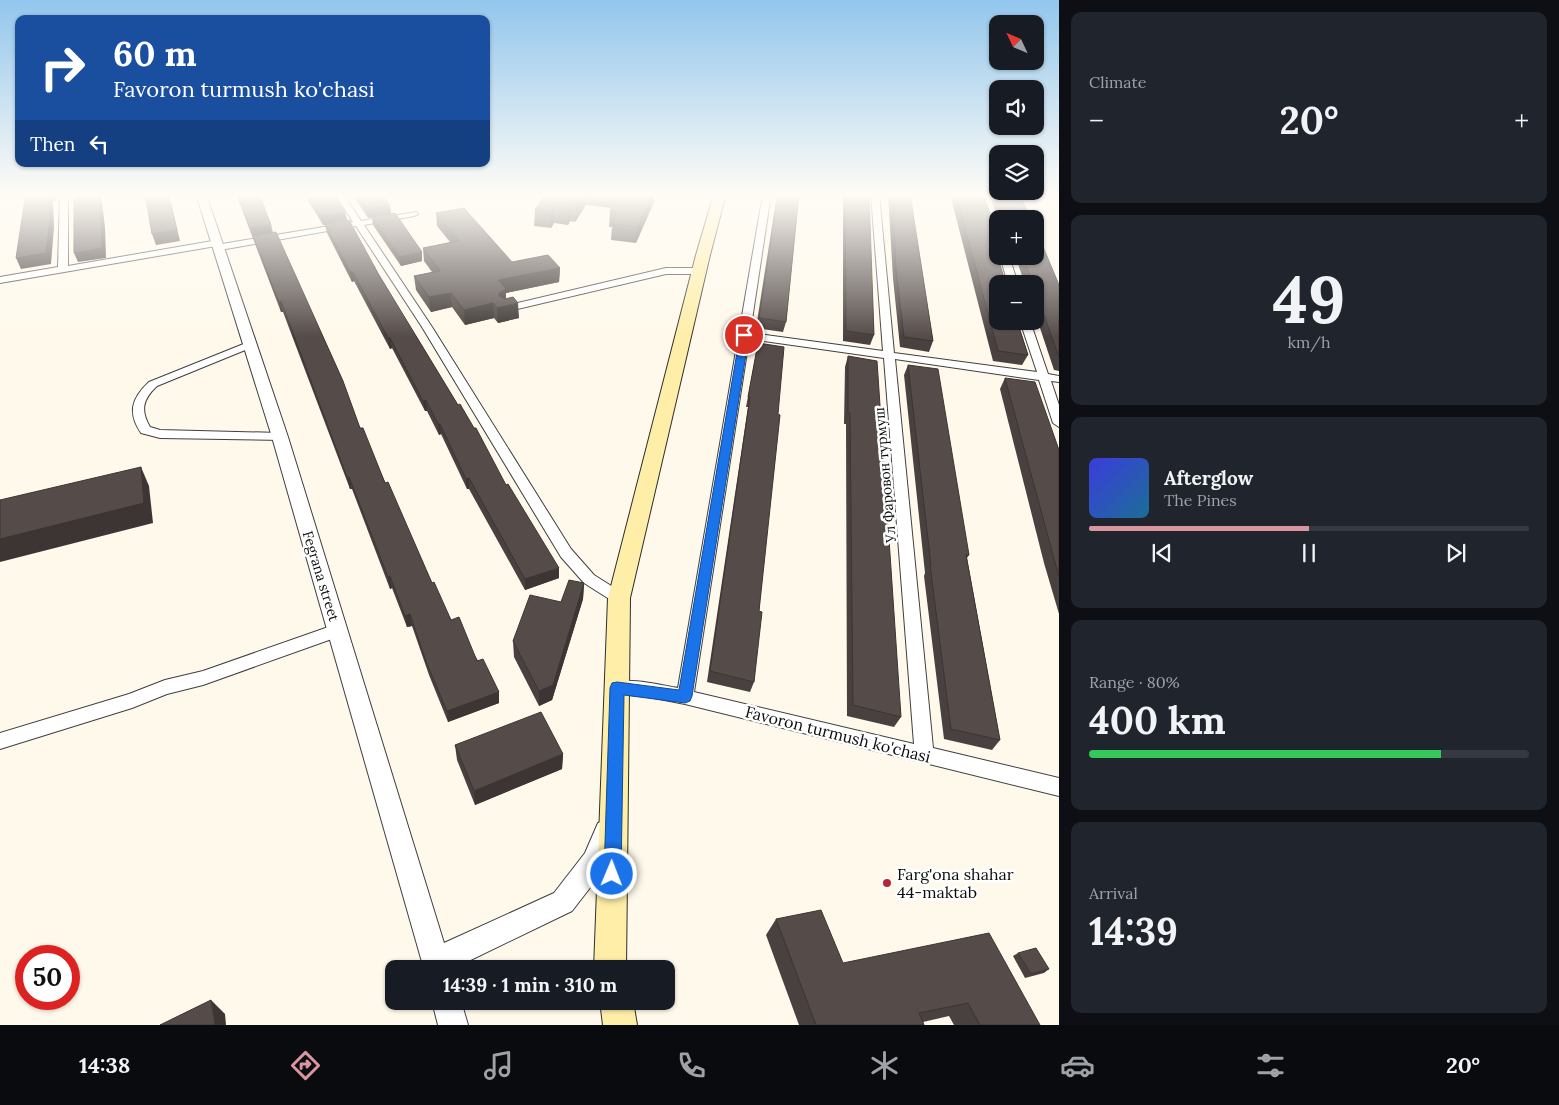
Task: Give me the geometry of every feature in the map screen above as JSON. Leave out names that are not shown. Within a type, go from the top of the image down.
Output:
[{"type":"main road","points":[[610,960],[619,598],[707,242]]},
{"type":"main road","points":[[618,1010],[620,1025]]},
{"type":"street","points":[[63,242],[63,269]]},
{"type":"street","name":"Fegrana street","points":[[218,242],[280,436],[436,960]]},
{"type":"street","points":[[0,280],[239,242]]},
{"type":"street","points":[[370,242],[427,327],[566,553],[589,579],[619,598]]},
{"type":"street","points":[[685,696],[759,242]]},
{"type":"street","name":"Ул Фаровон турмуш","points":[[880,242],[924,754]]},
{"type":"street","points":[[506,309],[666,271],[699,271]]},
{"type":"street","points":[[1028,330],[1059,423]]},
{"type":"street","points":[[744,335],[1059,380]]},
{"type":"street","points":[[251,344],[153,384],[141,394],[137,402],[140,422],[145,430],[160,434],[280,436]]},
{"type":"street","points":[[0,741],[132,701],[165,687],[202,678],[337,630]]},
{"type":"street","name":"Favoron turmush ko'chasi","points":[[617,688],[685,696],[1059,787]]},
{"type":"street","points":[[447,960],[563,902],[594,862],[614,817]]},
{"type":"street","points":[[448,1010],[452,1025]]},
{"type":"building","points":[[18,242],[47,242],[46,253],[16,258]]},
{"type":"building","points":[[74,242],[102,242],[102,248],[74,253]]},
{"type":"building","points":[[255,242],[280,242],[343,381],[360,428],[363,428],[385,483],[388,482],[432,583],[434,582],[451,620],[459,617],[477,661],[483,659],[499,692],[447,711],[427,664],[410,614],[405,616],[390,576],[388,577],[349,477],[347,477],[281,301],[279,302]]},
{"type":"building","points":[[334,242],[361,242],[458,405],[460,404],[474,428],[476,428],[506,485],[508,484],[559,568],[525,579],[469,478],[466,479],[440,424],[438,424],[426,400],[423,401],[353,272],[350,272]]},
{"type":"building","points":[[389,242],[415,242],[422,252],[399,257]]},
{"type":"building","points":[[455,242],[494,242],[512,262],[548,255],[560,268],[498,280],[506,289],[499,293],[499,296],[505,299],[513,297],[518,303],[497,308],[493,303],[464,310],[451,293],[429,297],[414,276],[440,271],[423,248]]},
{"type":"building","points":[[771,242],[794,242],[786,322],[759,318]]},
{"type":"building","points":[[845,242],[871,242],[874,335],[846,331]]},
{"type":"building","points":[[895,242],[917,242],[933,341],[904,337]]},
{"type":"building","points":[[969,242],[989,242],[989,265],[1000,265],[1003,275],[989,275],[989,317]]},
{"type":"building","points":[[1044,249],[1059,285],[1059,357],[1044,315],[1044,275],[1030,275],[1026,265],[1044,265]]},
{"type":"building","points":[[992,330],[1020,330],[1028,355],[998,351]]},
{"type":"building","points":[[758,343],[784,347],[778,414],[780,415],[759,611],[762,612],[754,682],[710,671],[750,397],[748,397]]},
{"type":"building","points":[[848,356],[877,361],[901,717],[853,705]]},
{"type":"building","points":[[908,365],[938,369],[969,555],[966,555],[1000,740],[951,729],[930,565]]},
{"type":"building","points":[[1005,378],[1035,382],[1059,450],[1059,577]]},
{"type":"building","points":[[141,467],[144,503],[0,539],[0,500]]},
{"type":"building","points":[[569,580],[584,583],[553,685],[539,691],[513,641],[530,595],[561,602]]},
{"type":"building","points":[[541,712],[563,754],[474,791],[455,745]]},
{"type":"building","points":[[821,910],[843,963],[989,933],[1040,1025],[980,1025],[968,1003],[919,1013],[924,1025],[816,1025],[776,919]]},
{"type":"building","points":[[1036,948],[1049,969],[1031,974],[1018,953]]},
{"type":"building","points":[[211,1000],[215,1025],[160,1025]]},
{"type":"place","name":"Farg'ona shahar 44-maktab","points":[[887,883]]},
{"type":"route","points":[[612,874],[617,688],[649,690],[685,696],[744,335]]}]
